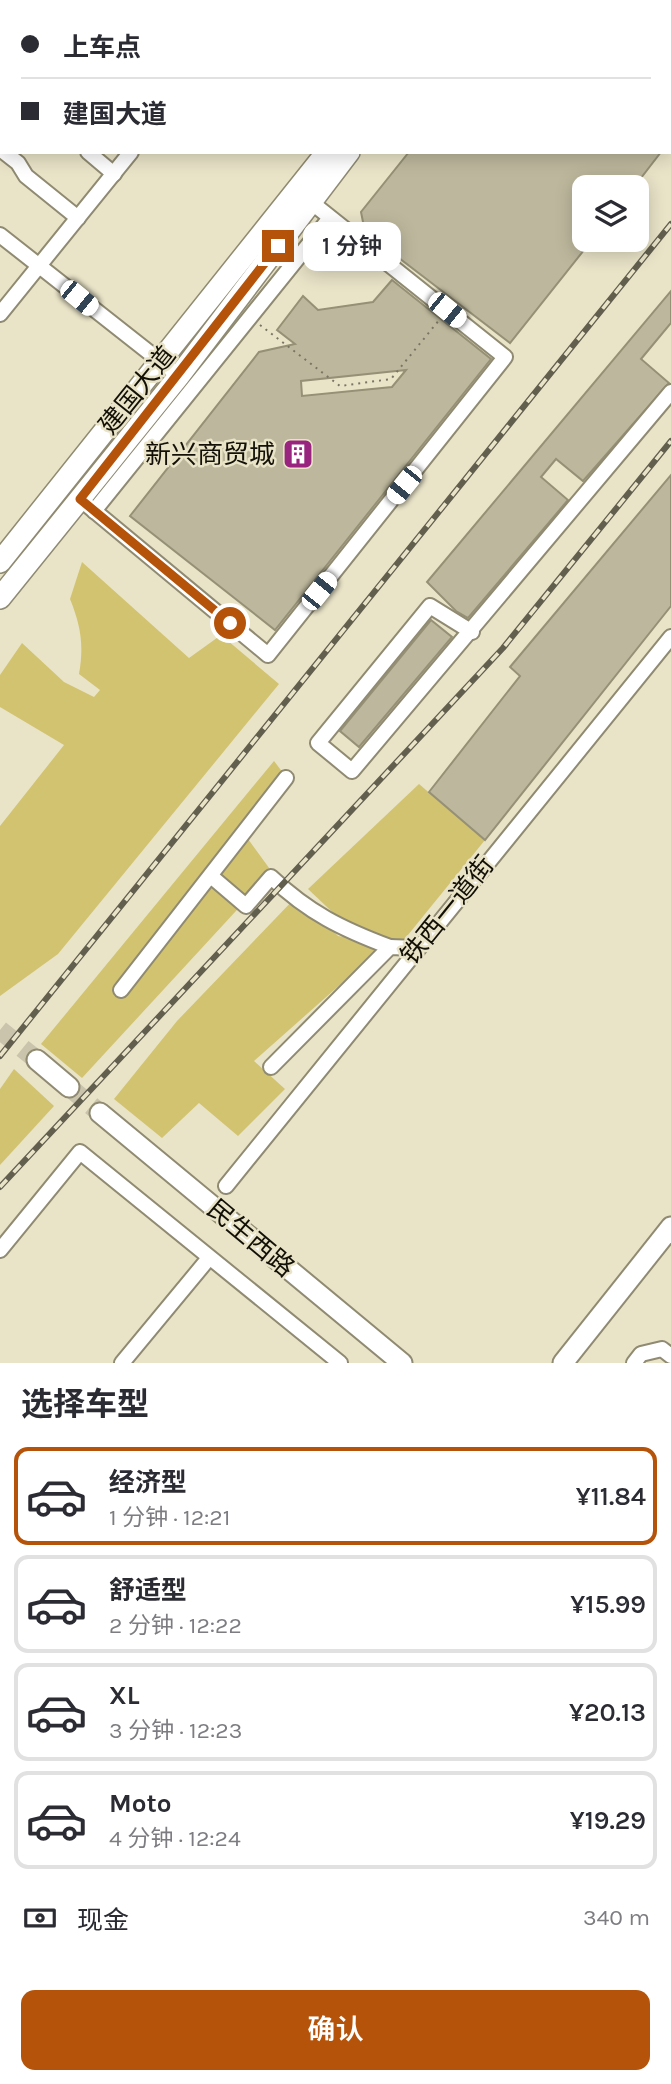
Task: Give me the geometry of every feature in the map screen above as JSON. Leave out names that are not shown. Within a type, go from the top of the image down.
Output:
[{"type":"highway","name":"建国大道","points":[[0,562],[325,154]]},
{"type":"highway","name":"建国大道","points":[[0,598],[87,505],[179,376],[347,154]]},
{"type":"main road","points":[[37,1060],[69,1087]]},
{"type":"main road","name":"民生西路","points":[[100,1112],[402,1363]]},
{"type":"main road","points":[[563,1363],[669,1233]]},
{"type":"street","points":[[6,154],[18,163],[26,176],[78,218]]},
{"type":"street","points":[[90,154],[114,174]]},
{"type":"street","points":[[0,314],[129,154]]},
{"type":"street","points":[[311,202],[505,357],[268,655],[87,505],[250,317],[331,218]]},
{"type":"street","points":[[0,235],[179,376]]},
{"type":"street","points":[[472,632],[430,606],[318,743],[352,771],[472,632],[671,392]]},
{"type":"street","name":"铁西一道街","points":[[226,1186],[671,637]]},
{"type":"street","points":[[121,990],[212,877],[286,778]]},
{"type":"street","points":[[212,877],[246,906],[271,877],[292,896],[338,928],[390,947],[417,948]]},
{"type":"street","points":[[271,1067],[390,947]]},
{"type":"street","points":[[0,1250],[79,1152],[340,1363]]},
{"type":"street","points":[[122,1363],[209,1258]]},
{"type":"street","points":[[634,1363],[641,1354],[662,1349],[671,1356]]},
{"type":"path","points":[[250,317],[340,386],[391,379],[447,310]]},
{"type":"shaded area","points":[[82,562],[189,658],[221,635],[279,684],[58,954],[0,996],[0,826],[64,745],[0,707],[0,675],[22,643],[64,682],[94,697],[100,690],[79,674],[80,636],[70,599]]},
{"type":"shaded area","points":[[274,761],[290,782],[248,839],[272,872],[82,1078],[41,1044]]},
{"type":"shaded area","points":[[419,784],[485,840],[399,946],[347,926],[308,889]]},
{"type":"shaded area","points":[[298,895],[338,936],[369,941],[378,951],[254,1061],[285,1089],[238,1136],[199,1103],[162,1138],[114,1099],[177,1021]]},
{"type":"shaded area","points":[[14,1069],[54,1106],[0,1165],[0,1089]]},
{"type":"building","points":[[407,154],[659,154],[643,175],[572,175],[572,252],[582,252],[510,343],[365,232],[361,212]]},
{"type":"building","name":"新兴商贸城","points":[[392,280],[491,359],[275,630],[130,516],[259,352],[295,344],[277,330],[303,296],[318,310],[373,302]],"holes":[[[406,370],[392,387],[302,396],[301,381]]]},
{"type":"building","points":[[671,291],[671,323],[641,359],[669,383],[583,481],[556,459],[541,477],[568,500],[468,618],[456,611],[427,582]]},
{"type":"building","points":[[671,475],[671,606],[485,840],[429,792],[520,676],[510,667]]},
{"type":"building","points":[[431,620],[452,637],[359,747],[340,731]]},
{"type":"tunnel","points":[[0,1030],[37,1060]]},
{"type":"tunnel","points":[[69,1087],[100,1113]]},
{"type":"railway","points":[[0,1056],[671,224]]},
{"type":"railway","points":[[0,1187],[503,648],[671,441]]},
{"type":"place","name":"新兴商贸城","points":[[298,454]]},
{"type":"route","points":[[230,623],[80,499],[179,376],[278,246]]}]
